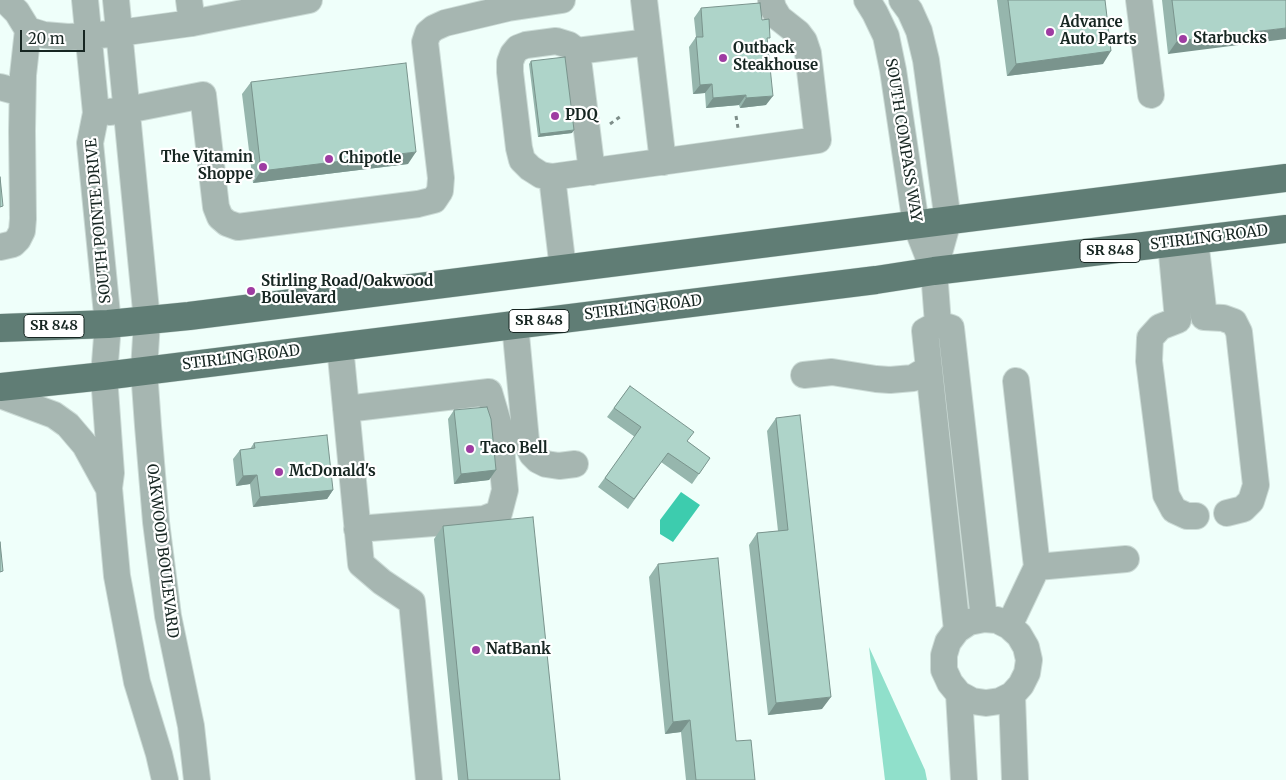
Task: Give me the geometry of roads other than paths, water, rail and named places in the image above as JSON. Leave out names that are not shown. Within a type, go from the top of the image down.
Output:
[{"type":"main road","name":"SR 848","points":[[0,328],[147,321],[1286,178]]},
{"type":"main road","name":"STIRLING ROAD","points":[[0,388],[876,280],[934,271],[1286,229]]},
{"type":"street","name":"SOUTH POINTE DRIVE","points":[[85,0],[96,113],[90,142],[108,324]]},
{"type":"street","points":[[116,0],[147,321]]},
{"type":"street","points":[[28,30],[44,35],[89,36],[119,33],[190,12],[309,0]]},
{"type":"street","points":[[96,113],[127,110],[203,95],[216,207],[220,218],[238,227],[426,202],[434,200],[440,191],[441,178],[425,42],[428,33],[434,28],[454,21],[508,8],[562,0]]},
{"type":"street","points":[[644,0],[663,162]]},
{"type":"street","points":[[649,42],[577,51],[569,45],[556,41],[526,45],[518,48],[510,62],[510,72],[522,160],[530,168],[552,177],[818,140],[808,52],[804,41],[798,33],[779,18],[771,0]]},
{"type":"street","name":"SOUTH COMPASS WAY","points":[[867,0],[876,13],[888,44],[916,225],[934,271]]},
{"type":"street","points":[[902,0],[910,11],[919,31],[926,60],[948,221],[934,271],[938,324]]},
{"type":"street","points":[[1139,0],[1151,95]]},
{"type":"street","points":[[0,247],[13,244],[18,240],[22,231],[7,93],[23,75],[28,30],[17,12],[7,1]]},
{"type":"street","points":[[577,51],[592,172]]},
{"type":"street","points":[[552,177],[563,269]]},
{"type":"street","points":[[1183,241],[1204,317]]},
{"type":"street","points":[[1178,320],[1183,241]]},
{"type":"street","points":[[1196,516],[1187,516],[1174,510],[1166,495],[1149,361],[1150,338],[1160,327],[1178,320],[1204,317],[1223,318],[1234,322],[1239,332],[1256,485],[1251,500],[1243,509],[1227,513]]},
{"type":"street","name":"OAKWOOD BOULEVARD","points":[[147,321],[144,370],[156,522],[168,616],[191,726],[197,780]]},
{"type":"street","points":[[108,324],[104,376],[111,474],[109,488],[117,576],[137,682],[165,780]]},
{"type":"street","points":[[515,324],[526,442],[532,454],[546,464],[559,466],[575,464]]},
{"type":"street","points":[[957,630],[925,331],[938,324],[950,328],[984,619]]},
{"type":"street","points":[[340,346],[360,564],[382,582],[412,602],[430,780]]},
{"type":"street","points":[[804,375],[832,372],[890,380],[913,378],[928,369]]},
{"type":"street","points":[[1009,626],[1037,567],[1016,381]]},
{"type":"street","points":[[346,409],[489,392],[499,426],[505,490],[499,513],[484,519],[357,530]]},
{"type":"street","points":[[0,395],[54,415],[68,425],[85,444],[109,488]]},
{"type":"street","points":[[1037,567],[1126,559]]},
{"type":"street","points":[[984,619],[997,620],[1009,626],[1019,635],[1026,647],[1029,660],[1027,673],[1021,685],[1012,695],[1000,701],[986,704],[972,702],[959,694],[950,684],[944,670],[944,655],[948,642],[957,630],[969,622],[984,619]]},
{"type":"street","points":[[959,694],[964,780]]},
{"type":"street","points":[[1012,695],[1015,780]]},
{"type":"place","name":"Advance Auto Parts","points":[[1050,32]]},
{"type":"place","name":"Starbucks","points":[[1183,39]]},
{"type":"place","name":"Outback Steakhouse","points":[[723,58]]},
{"type":"place","name":"PDQ","points":[[555,116]]},
{"type":"place","name":"Chipotle","points":[[329,159]]},
{"type":"place","name":"The Vitamin Shoppe","points":[[263,167]]},
{"type":"place","name":"Stirling Road/Oakwood Boulevard","points":[[251,291]]},
{"type":"place","name":"Taco Bell","points":[[470,449]]},
{"type":"place","name":"McDonald's","points":[[279,472]]},
{"type":"place","name":"NatBank","points":[[476,650]]}]
